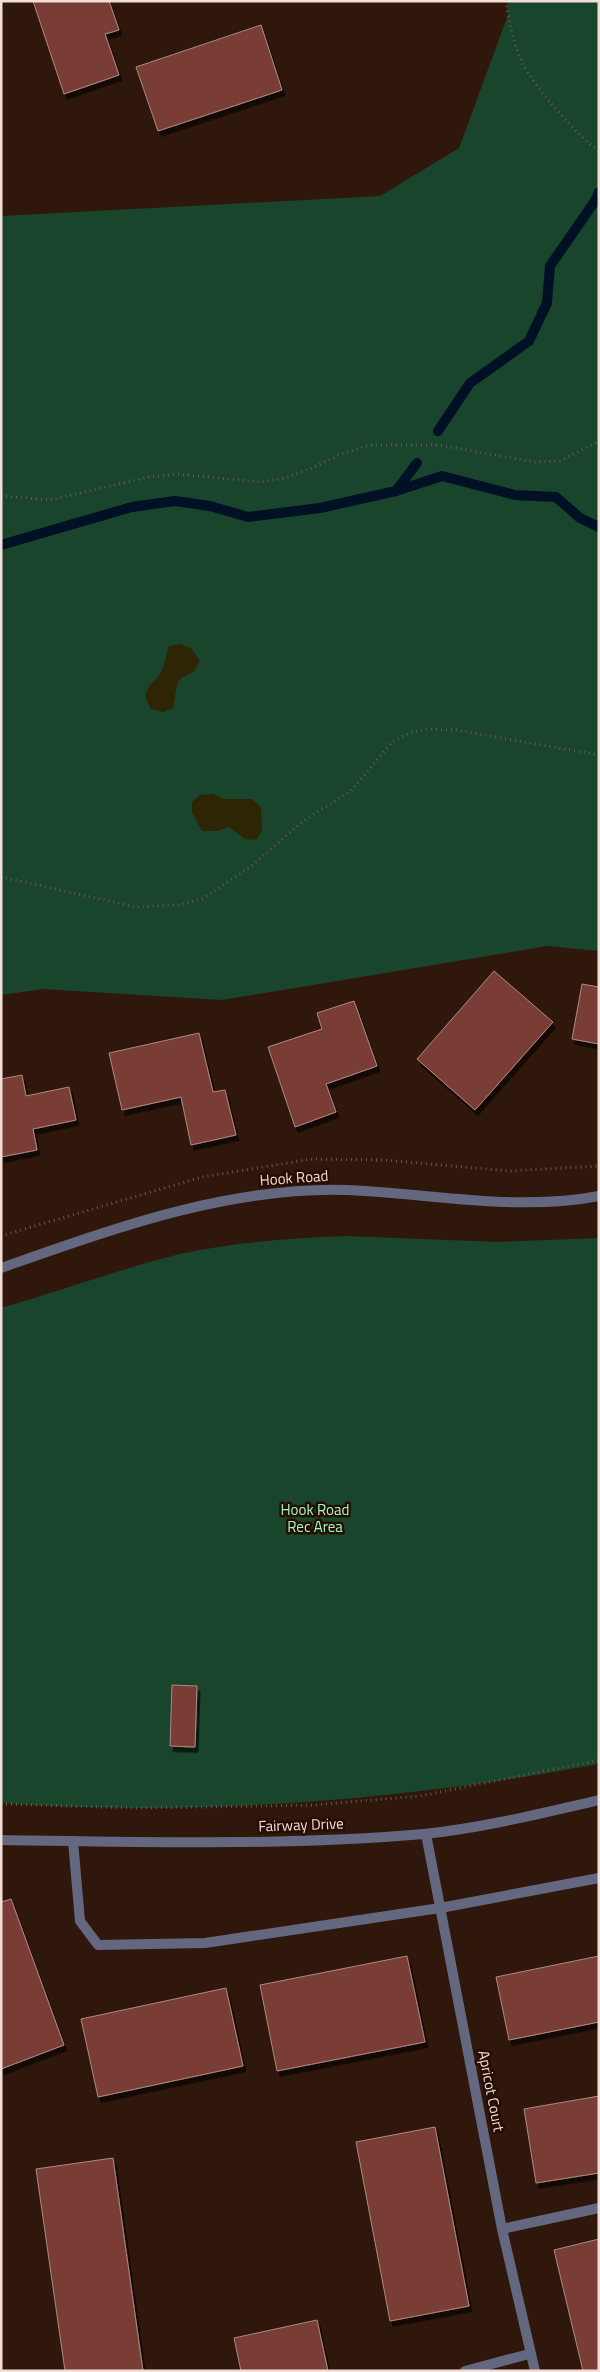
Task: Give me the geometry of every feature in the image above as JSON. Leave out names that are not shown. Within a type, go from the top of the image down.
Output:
[{"type":"street","name":"Hook Road","points":[[1,1268],[129,1223],[200,1204],[271,1193],[345,1190],[522,1202],[599,1196]]},
{"type":"street","name":"Fairway Drive","points":[[1,1840],[280,1843],[426,1834],[521,1818],[599,1800]]},
{"type":"street","name":"Apricot Court","points":[[426,1834],[502,2229],[534,2371]]},
{"type":"street","points":[[73,1841],[80,1921],[98,1946],[205,1943],[440,1908],[599,1878]]},
{"type":"street","points":[[502,2229],[599,2208]]},
{"type":"street","points":[[465,2371],[530,2354]]},
{"type":"path","points":[[506,1],[509,22],[523,64],[556,108],[589,144],[599,151]]},
{"type":"path","points":[[1,496],[50,500],[149,478],[177,474],[260,482],[285,478],[310,469],[340,454],[370,445],[397,443],[439,445],[534,462],[560,461],[599,441]]},
{"type":"path","points":[[1,878],[136,907],[178,905],[202,899],[253,865],[303,821],[351,790],[392,742],[409,733],[429,729],[456,730],[599,755]]},
{"type":"path","points":[[1,1804],[139,1808],[313,1805],[420,1796],[599,1760]]},
{"type":"green space","points":[[507,1],[599,1],[599,951],[547,946],[222,1000],[43,989],[1,995],[1,216],[380,196],[459,148],[508,15]]},
{"type":"green space","name":"Hook Road Rec Area","points":[[347,1236],[498,1242],[599,1238],[599,1764],[451,1787],[301,1802],[151,1808],[1,1803],[1,1308],[135,1266],[180,1254],[221,1246],[263,1241]]},
{"type":"sand","points":[[180,644],[192,649],[200,661],[194,672],[179,681],[173,708],[163,712],[151,709],[147,702],[146,691],[162,670],[169,646]]},
{"type":"sand","points":[[212,794],[225,799],[252,799],[261,807],[262,831],[256,840],[245,839],[229,827],[218,831],[202,831],[192,812],[192,802],[200,795]]},
{"type":"building","points":[[33,1],[109,1],[119,30],[105,34],[119,75],[64,94]]},
{"type":"building","points":[[261,25],[282,90],[158,131],[136,67]]},
{"type":"building","points":[[494,971],[553,1022],[475,1110],[417,1059]]},
{"type":"building","points":[[582,984],[599,987],[599,1044],[572,1039]]},
{"type":"building","points":[[354,1001],[377,1066],[326,1084],[336,1112],[295,1127],[268,1047],[322,1029],[317,1013]]},
{"type":"building","points":[[199,1033],[213,1092],[225,1090],[236,1135],[191,1145],[181,1097],[122,1110],[109,1053]]},
{"type":"building","points":[[22,1075],[26,1096],[69,1087],[76,1120],[33,1129],[37,1150],[1,1157],[1,1079]]},
{"type":"building","points":[[172,1685],[197,1686],[195,1747],[170,1746]]},
{"type":"building","points":[[11,1899],[64,2045],[1,2069],[1,1902]]},
{"type":"building","points":[[407,1956],[425,2042],[277,2071],[260,1985]]},
{"type":"building","points":[[599,1956],[599,2022],[509,2040],[496,1977]]},
{"type":"building","points":[[226,1988],[243,2066],[98,2097],[81,2019]]},
{"type":"building","points":[[599,2096],[599,2173],[536,2183],[524,2109]]},
{"type":"building","points":[[435,2127],[469,2306],[390,2321],[356,2142]]},
{"type":"building","points":[[113,2158],[143,2371],[65,2371],[36,2169]]},
{"type":"building","points":[[599,2239],[599,2371],[583,2371],[554,2250]]},
{"type":"building","points":[[317,2320],[328,2371],[241,2371],[234,2338]]},
{"type":"waterway","points":[[438,431],[470,383],[529,341],[547,303],[550,266],[595,201],[599,192]]},
{"type":"waterway","points":[[396,491],[417,463]]},
{"type":"waterway","points":[[1,545],[132,507],[175,501],[210,506],[248,517],[320,508],[396,491],[442,476],[515,495],[556,497],[580,518],[599,527]]}]
